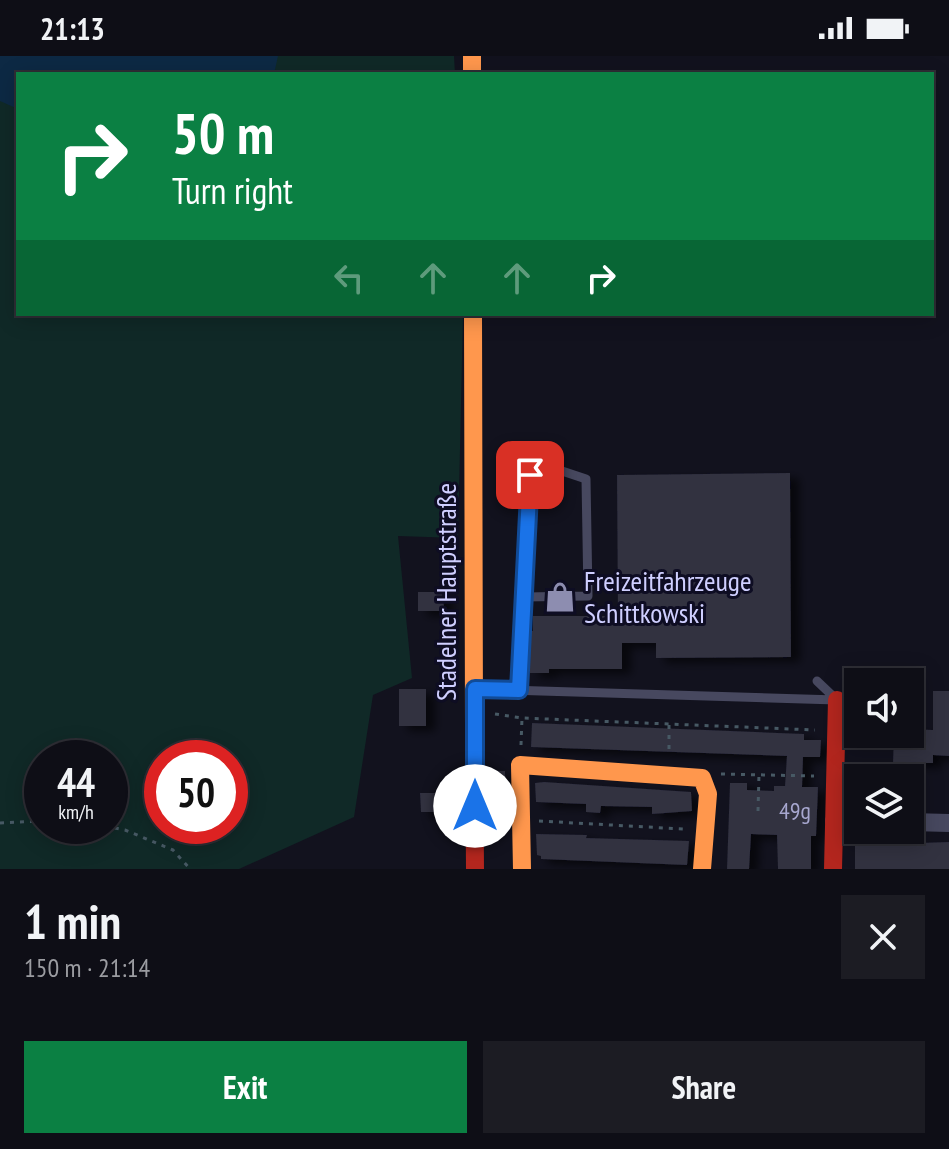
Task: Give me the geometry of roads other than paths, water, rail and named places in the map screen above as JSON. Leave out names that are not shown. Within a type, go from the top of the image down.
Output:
[{"type":"main road","name":"Stadelner Hauptstraße","points":[[473,316],[475,869]]},
{"type":"main road","points":[[833,869],[837,700]]},
{"type":"main road","points":[[522,869],[520,765],[702,778],[708,794],[702,869]]},
{"type":"street","points":[[834,821],[844,821]]},
{"type":"street","points":[[924,822],[949,823]]},
{"type":"lane","points":[[519,690],[530,475],[562,471],[586,479],[588,596],[524,597]]},
{"type":"lane","points":[[817,681],[837,700]]},
{"type":"lane","points":[[475,689],[837,700]]},
{"type":"water","points":[[0,56],[278,56],[274,72],[16,72],[16,108],[0,101]]},
{"type":"place","name":"Freizeitfahrzeuge Schittkowski","points":[[560,597]]}]
